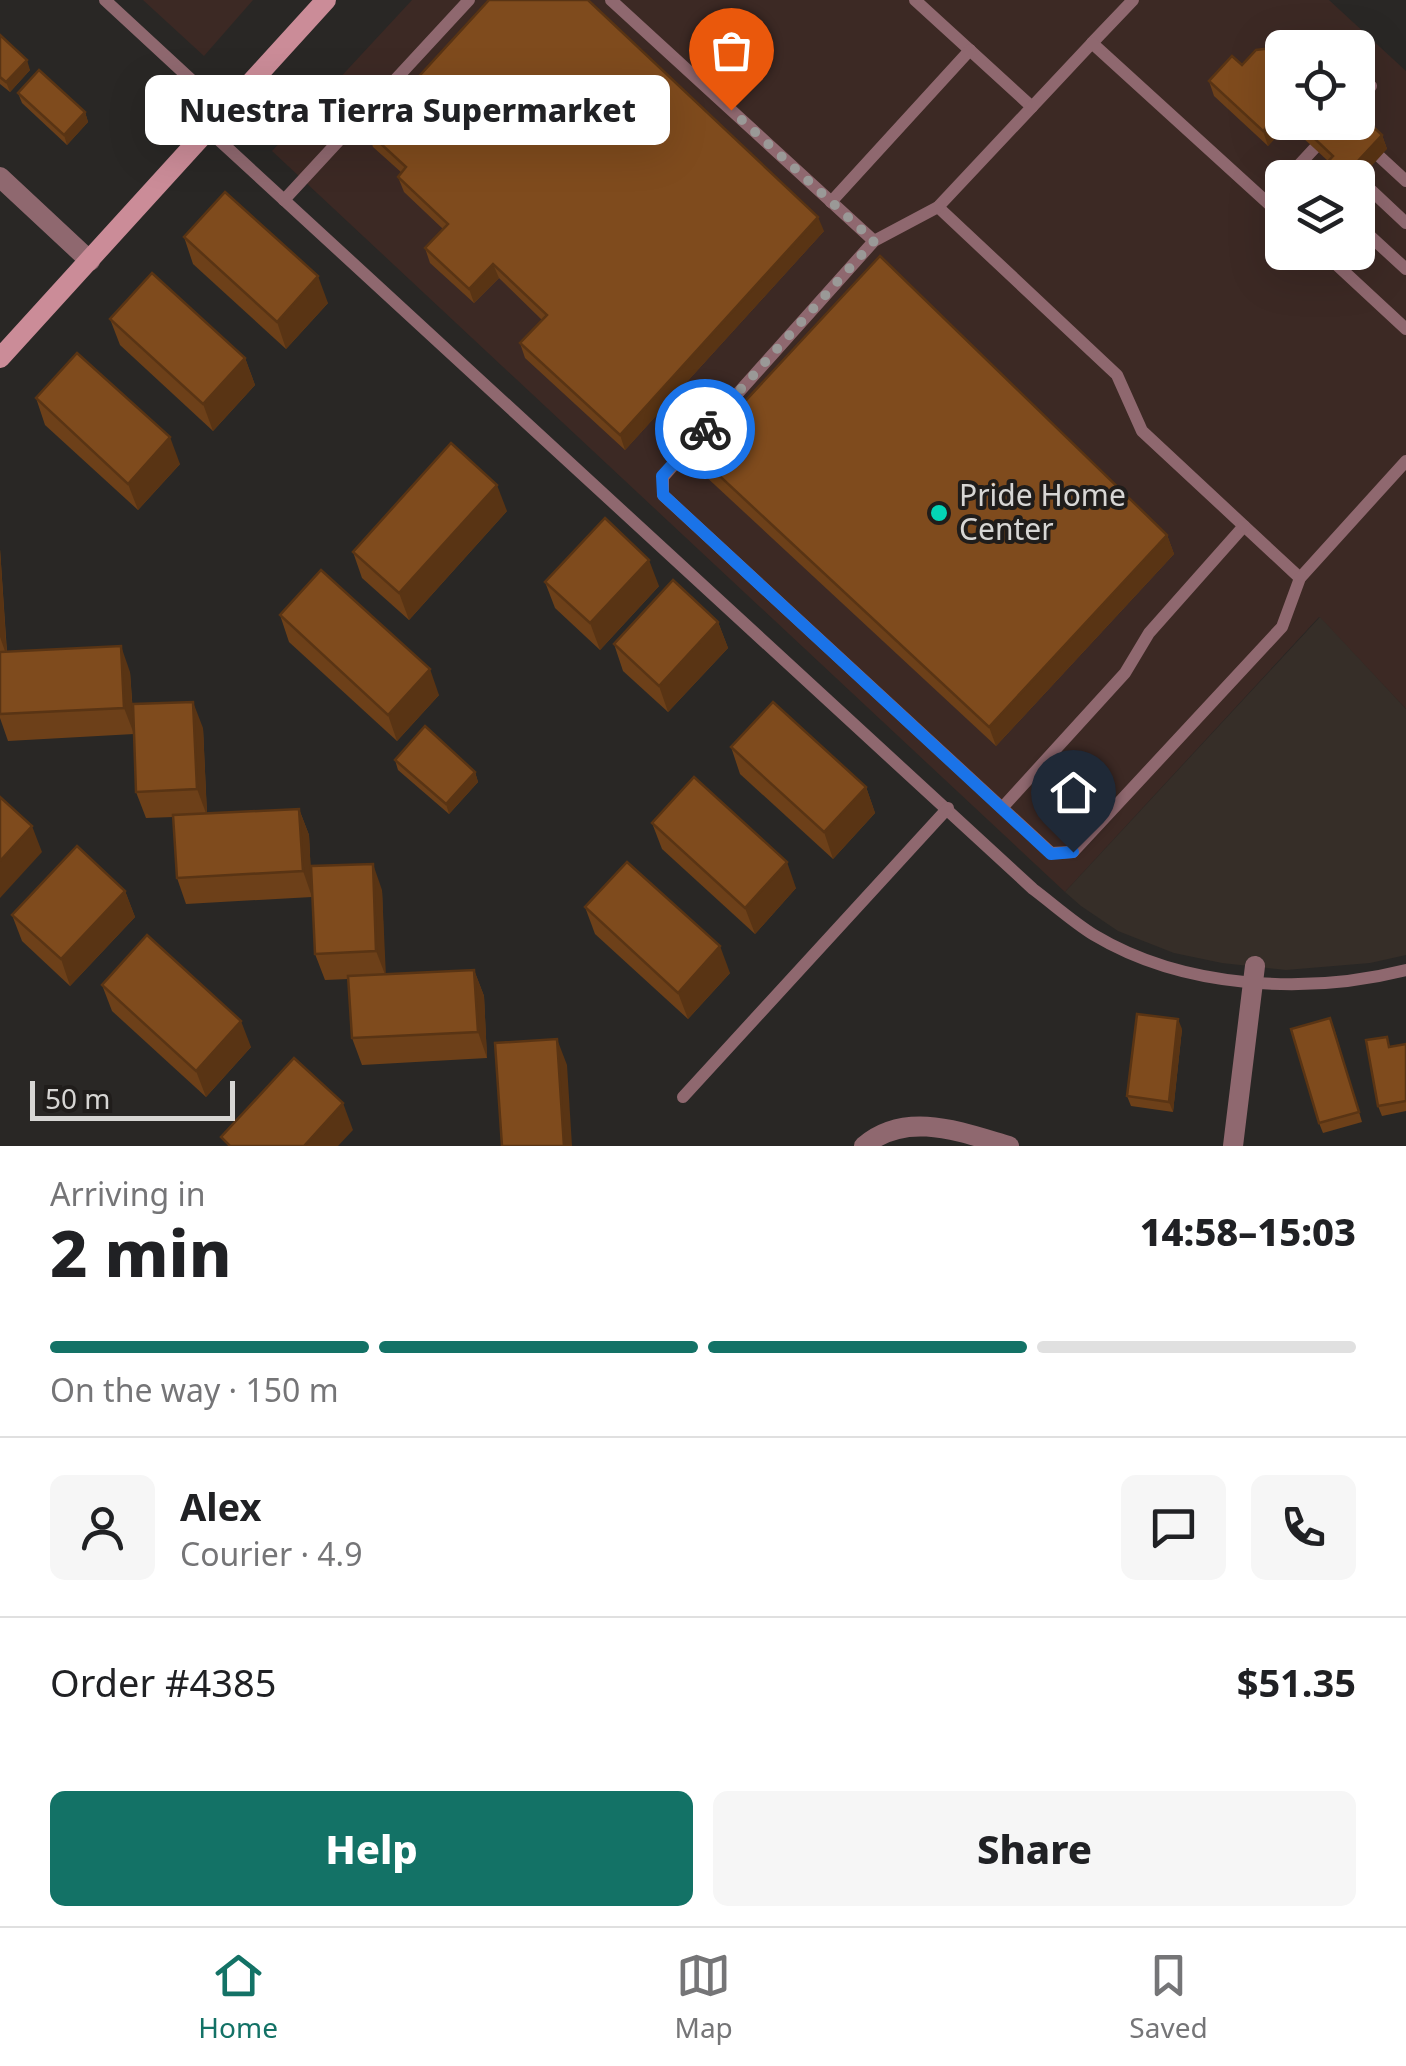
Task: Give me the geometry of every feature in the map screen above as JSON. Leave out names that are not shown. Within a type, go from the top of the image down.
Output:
[{"type":"main road","points":[[0,358],[326,0]]},
{"type":"street","points":[[0,178],[90,261]]},
{"type":"street","points":[[1233,1146],[1254,974]]},
{"type":"street","points":[[864,1146],[880,1132],[917,1124],[1009,1146]]},
{"type":"lane","points":[[105,0],[225,111]]},
{"type":"lane","points":[[284,200],[469,0]]},
{"type":"lane","points":[[610,0],[874,241]]},
{"type":"lane","points":[[915,0],[1032,108]]},
{"type":"lane","points":[[1132,0],[938,207],[874,241],[662,476],[663,495],[1051,854],[1073,852],[1282,628],[1300,578],[1406,461]]},
{"type":"lane","points":[[1092,44],[1265,201]]},
{"type":"lane","points":[[831,202],[970,50]]},
{"type":"lane","points":[[208,130],[1033,889],[1093,934],[1128,952],[1192,973],[1254,974],[1303,984],[1373,979],[1406,970]]},
{"type":"lane","points":[[1304,160],[1323,140]]},
{"type":"lane","points":[[1360,140],[1406,181]]},
{"type":"lane","points":[[1320,143],[1332,154]]},
{"type":"lane","points":[[1375,195],[1406,223]]},
{"type":"lane","points":[[938,207],[1117,375],[1142,432],[1300,578]]},
{"type":"lane","points":[[1375,241],[1406,269]]},
{"type":"lane","points":[[1342,270],[1406,329]]},
{"type":"lane","points":[[1002,808],[1125,673],[1149,633],[1244,526]]},
{"type":"lane","points":[[683,1097],[948,808]]},
{"type":"shaded area","points":[[143,0],[253,0],[204,56]]},
{"type":"shaded area","points":[[412,0],[1329,0],[1362,30],[1265,30],[1265,140],[1375,140],[1375,42],[1406,71],[1406,709],[1319,617],[1065,892],[272,151]]},
{"type":"shaded area","points":[[1320,617],[1406,709],[1406,955],[1370,963],[1286,970],[1222,963],[1174,953],[1118,931],[1065,892]]},
{"type":"building","points":[[489,0],[588,0],[818,217],[620,435],[520,343],[547,315],[493,264],[469,289],[425,248],[448,224],[398,177],[406,167],[368,132]]},
{"type":"building","points":[[0,35],[27,60],[6,82],[0,77]]},
{"type":"building","points":[[1265,49],[1263,131],[1209,81],[1232,56],[1242,65],[1256,50]]},
{"type":"building","points":[[39,70],[85,112],[64,135],[18,93]]},
{"type":"building","points":[[1375,128],[1382,135],[1359,160],[1329,160],[1333,156],[1316,140],[1375,140]]},
{"type":"building","points":[[225,192],[318,276],[277,322],[184,237]]},
{"type":"building","name":"Pride Home Center","points":[[880,256],[1167,535],[989,727],[696,454]]},
{"type":"building","points":[[152,273],[245,358],[203,404],[110,319]]},
{"type":"building","points":[[77,353],[170,437],[128,484],[36,398]]},
{"type":"building","points":[[451,443],[497,485],[399,593],[353,552]]},
{"type":"building","points":[[605,518],[649,560],[590,623],[545,582]]},
{"type":"building","points":[[321,570],[430,669],[388,715],[280,615]]},
{"type":"building","points":[[673,580],[718,622],[659,686],[614,644]]},
{"type":"building","points":[[121,646],[124,708],[0,714],[0,652]]},
{"type":"building","points":[[193,702],[197,789],[136,792],[133,704]]},
{"type":"building","points":[[773,702],[866,787],[824,832],[731,747]]},
{"type":"building","points":[[425,726],[475,772],[446,804],[395,760]]},
{"type":"building","points":[[694,777],[787,862],[745,908],[652,823]]},
{"type":"building","points":[[0,797],[32,826],[0,861]]},
{"type":"building","points":[[299,809],[303,871],[177,878],[173,815]]},
{"type":"building","points":[[77,846],[125,891],[61,959],[12,915]]},
{"type":"building","points":[[627,862],[720,946],[678,993],[585,907]]},
{"type":"building","points":[[373,864],[376,951],[315,954],[311,866]]},
{"type":"building","points":[[147,935],[241,1021],[196,1071],[102,985]]},
{"type":"building","points":[[474,970],[478,1032],[352,1038],[348,976]]},
{"type":"building","points":[[1137,1014],[1178,1019],[1169,1102],[1127,1096]]},
{"type":"building","points":[[1330,1018],[1359,1112],[1319,1123],[1291,1029]]},
{"type":"building","points":[[1387,1037],[1389,1047],[1406,1044],[1406,1101],[1378,1106],[1366,1040]]},
{"type":"building","points":[[557,1039],[564,1146],[502,1146],[495,1043]]},
{"type":"building","points":[[294,1058],[343,1103],[304,1146],[230,1146],[221,1137]]},
{"type":"way so far","points":[[705,429],[874,241],[731,110]]},
{"type":"place","name":"Nuestra Tierra Supermarket","points":[[731,110]]},
{"type":"place","name":"Pride Home Center","points":[[939,513]]},
{"type":"route","points":[[705,429],[662,476],[663,495],[1051,854],[1073,852]]}]
